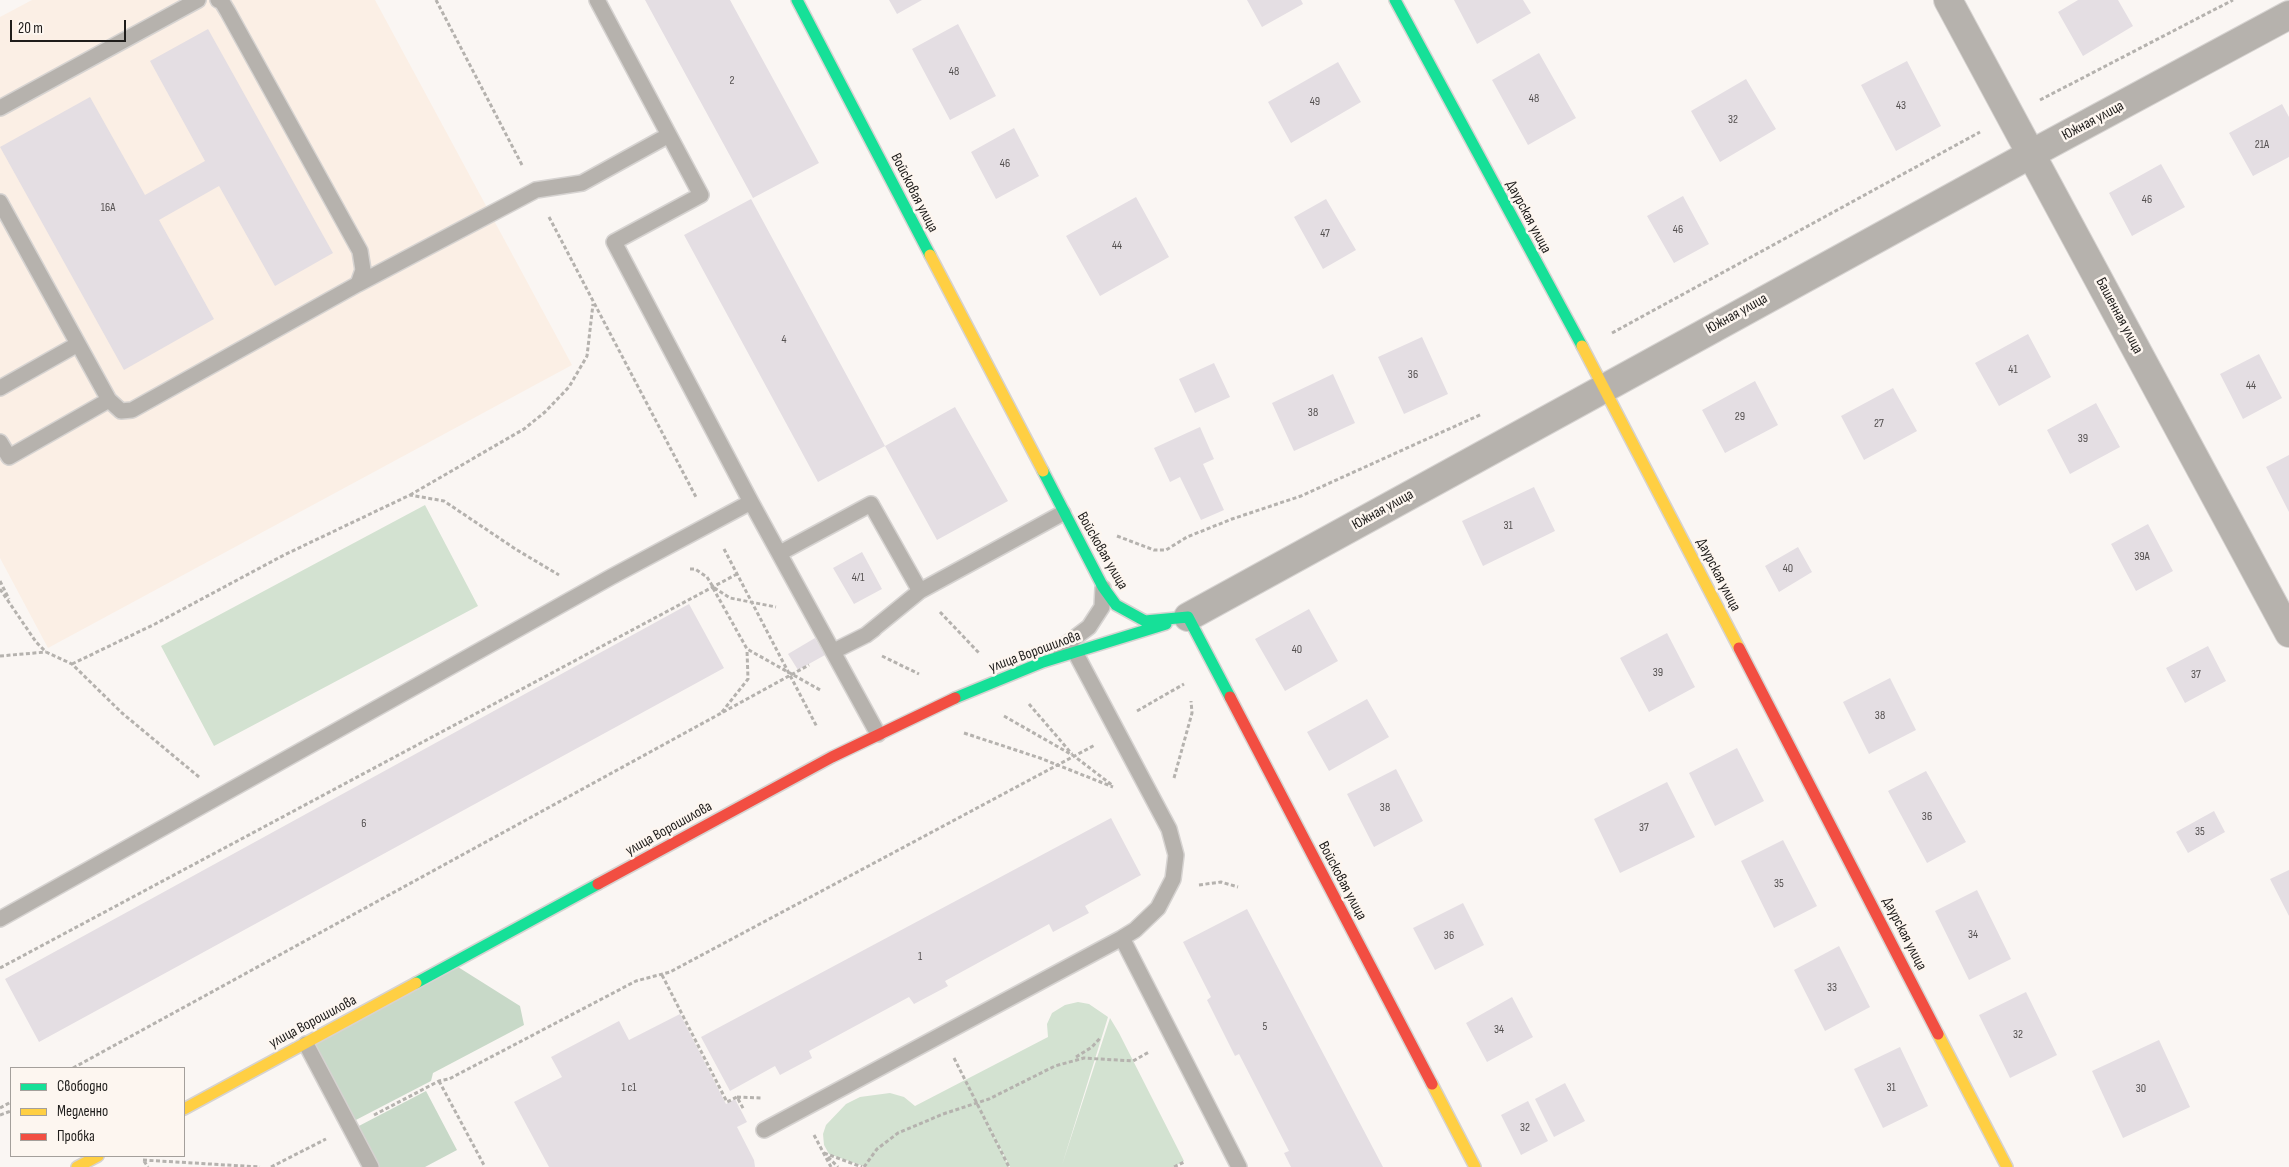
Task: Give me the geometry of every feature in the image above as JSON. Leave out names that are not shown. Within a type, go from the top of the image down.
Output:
[{"type":"street","name":"Войсковая улица","points":[[797,0],[1103,588],[1116,605],[1145,621],[1188,617],[1475,1167]]},
{"type":"street","name":"Даурская улица","points":[[1395,0],[1604,388],[2007,1167]]},
{"type":"street","name":"Башенная улица","points":[[1948,0],[2289,633]]},
{"type":"street","name":"Южная улица","points":[[1188,617],[2289,15]]},
{"type":"street","name":"улица Ворошилова","points":[[185,1108],[832,757],[878,734],[1042,662],[1188,617]]},
{"type":"street","points":[[77,1167],[96,1157]]},
{"type":"lane","points":[[0,108],[198,0]]},
{"type":"lane","points":[[218,0],[222,2],[228,12],[360,251],[363,270],[358,284]]},
{"type":"lane","points":[[597,0],[701,195],[614,242],[751,502],[878,734]]},
{"type":"lane","points":[[0,202],[109,400],[117,409],[126,412],[358,284],[536,190],[582,183],[669,135]]},
{"type":"lane","points":[[0,388],[78,344]]},
{"type":"lane","points":[[0,442],[9,457],[109,400]]},
{"type":"lane","points":[[0,919],[611,577],[751,502]]},
{"type":"lane","points":[[780,553],[871,504],[920,592]]},
{"type":"lane","points":[[834,651],[871,632],[920,592],[1063,513]]},
{"type":"lane","points":[[1042,662],[1089,628],[1102,607],[1103,588]]},
{"type":"lane","points":[[764,1130],[1122,938],[1135,930],[1158,908],[1173,879],[1176,855],[1169,829],[1075,652]]},
{"type":"lane","points":[[1122,938],[1239,1167]]},
{"type":"lane","points":[[306,1044],[371,1167]]},
{"type":"path","points":[[436,0],[593,302],[791,675],[832,757]]},
{"type":"path","points":[[1582,348],[2011,115],[2233,0]]},
{"type":"path","points":[[72,664],[155,624],[358,518],[410,495],[498,446],[524,428],[545,412],[569,387],[587,356],[593,302]]},
{"type":"path","points":[[1111,534],[1154,550],[1166,550],[1187,537],[1232,518],[1301,496],[1486,412]]},
{"type":"path","points":[[410,495],[444,501],[517,550],[564,577],[611,577]]},
{"type":"path","points":[[686,569],[695,568],[707,577],[747,650],[748,679],[720,714]]},
{"type":"path","points":[[0,968],[737,574]]},
{"type":"path","points":[[0,581],[14,608]]},
{"type":"path","points":[[713,587],[730,598],[777,607]]},
{"type":"path","points":[[0,589],[36,642],[46,652],[72,664],[122,713],[199,777],[215,800]]},
{"type":"path","points":[[747,650],[791,675]]},
{"type":"path","points":[[0,656],[46,652]]},
{"type":"path","points":[[75,1067],[791,675]]},
{"type":"path","points":[[1133,713],[1190,681]]},
{"type":"path","points":[[1169,829],[1172,786],[1192,712],[1191,697]]},
{"type":"path","points":[[1061,741],[1074,756]]},
{"type":"path","points":[[1040,758],[1117,789],[1058,746]]},
{"type":"path","points":[[271,1167],[439,1080],[449,1079],[636,982],[662,975],[1080,753]]},
{"type":"path","points":[[1206,883],[1221,882],[1238,886]]},
{"type":"path","points":[[662,975],[727,1102],[737,1096],[748,1117]]},
{"type":"path","points":[[824,1153],[863,1167],[877,1149],[898,1133],[943,1114],[989,1099],[1071,1060],[1088,1050],[1101,1037]]},
{"type":"path","points":[[1071,1060],[1084,1058],[1133,1061]]},
{"type":"path","points":[[84,1062],[87,1067]]},
{"type":"path","points":[[964,1078],[1009,1167]]},
{"type":"path","points":[[439,1080],[485,1167]]},
{"type":"path","points":[[824,1153],[831,1167]]},
{"type":"path","points":[[824,1153],[838,1167]]},
{"type":"path","points":[[148,1167],[143,1160],[260,1167]]},
{"type":"path","points":[[1174,1167],[1184,1162]]},
{"type":"shaded area","points":[[32,0],[375,0],[572,365],[48,648],[0,558],[0,17]]},
{"type":"green space","points":[[425,505],[478,606],[214,746],[161,646]]},
{"type":"green space","points":[[458,967],[520,1006],[524,1025],[433,1073],[431,1081],[352,1122],[311,1045]]},
{"type":"green space","points":[[1078,1002],[1089,1004],[1108,1017],[1062,1165],[1110,1018],[1184,1161],[1173,1167],[1010,1167],[980,1109],[1009,1167],[866,1167],[829,1154],[824,1145],[823,1134],[826,1125],[846,1104],[860,1097],[890,1093],[904,1097],[915,1106],[1048,1037],[1047,1024],[1052,1013],[1065,1005]]},
{"type":"green space","points":[[426,1091],[457,1150],[425,1167],[376,1167],[355,1128]]},
{"type":"building","points":[[645,0],[730,0],[819,163],[753,198]]},
{"type":"building","points":[[889,0],[922,0],[897,14]]},
{"type":"building","points":[[1247,0],[1301,0],[1303,4],[1262,27]]},
{"type":"building","points":[[1454,0],[1523,0],[1531,13],[1477,44]]},
{"type":"building","points":[[2078,0],[2118,0],[2133,26],[2083,56],[2058,12]]},
{"type":"building","points":[[958,24],[996,96],[950,120],[912,49]]},
{"type":"building","points":[[208,29],[333,253],[275,286],[219,186],[159,220],[214,319],[124,370],[0,147],[90,97],[145,195],[205,161],[150,61]]},
{"type":"building","points":[[1539,53],[1576,118],[1528,145],[1492,80]]},
{"type":"building","points":[[1907,61],[1941,126],[1896,151],[1861,85]]},
{"type":"building","points":[[1338,62],[1361,102],[1291,143],[1268,102]]},
{"type":"building","points":[[1746,79],[1776,129],[1720,162],[1691,111]]},
{"type":"building","points":[[2282,104],[2289,117],[2289,157],[2253,176],[2229,133]]},
{"type":"building","points":[[1014,128],[1039,176],[996,199],[971,152]]},
{"type":"building","points":[[2161,164],[2185,207],[2132,236],[2109,193]]},
{"type":"building","points":[[1683,196],[1709,244],[1674,263],[1647,216]]},
{"type":"building","points":[[1136,197],[1169,257],[1100,296],[1066,236]]},
{"type":"building","points":[[751,199],[885,446],[818,482],[684,235]]},
{"type":"building","points":[[1326,199],[1356,250],[1323,269],[1294,217]]},
{"type":"building","points":[[2028,334],[2051,377],[1999,406],[1975,363]]},
{"type":"building","points":[[1422,337],[1448,394],[1404,414],[1378,357]]},
{"type":"building","points":[[2259,354],[2282,398],[2243,419],[2220,374]]},
{"type":"building","points":[[1214,363],[1230,397],[1195,413],[1179,379]]},
{"type":"building","points":[[1333,374],[1355,423],[1294,451],[1272,403]]},
{"type":"building","points":[[1755,381],[1778,425],[1725,453],[1702,410]]},
{"type":"building","points":[[1893,388],[1917,431],[1864,460],[1841,416]]},
{"type":"building","points":[[2096,403],[2120,447],[2070,474],[2047,430]]},
{"type":"building","points":[[955,407],[1008,501],[937,540],[885,446]]},
{"type":"building","points":[[1200,427],[1214,459],[1203,464],[1224,510],[1201,520],[1180,477],[1170,482],[1154,448]]},
{"type":"building","points":[[2289,455],[2289,512],[2266,467]]},
{"type":"building","points":[[1534,487],[1555,531],[1483,566],[1462,521]]},
{"type":"building","points":[[2148,524],[2173,571],[2136,591],[2111,544]]},
{"type":"building","points":[[1798,547],[1812,572],[1779,592],[1765,566]]},
{"type":"building","points":[[862,552],[882,589],[854,604],[833,568]]},
{"type":"building","points":[[689,604],[724,668],[39,1042],[5,979]]},
{"type":"building","points":[[1309,609],[1338,661],[1285,691],[1255,639]]},
{"type":"building","points":[[1667,633],[1695,687],[1649,712],[1620,658]]},
{"type":"building","points":[[815,638],[825,655],[798,670],[788,654]]},
{"type":"building","points":[[2208,646],[2226,681],[2185,703],[2166,668]]},
{"type":"building","points":[[1890,678],[1916,730],[1869,754],[1843,702]]},
{"type":"building","points":[[1367,699],[1389,737],[1329,771],[1307,732]]},
{"type":"building","points":[[1737,748],[1764,801],[1715,826],[1689,773]]},
{"type":"building","points":[[1396,769],[1423,821],[1374,847],[1347,794]]},
{"type":"building","points":[[1926,771],[1966,842],[1927,863],[1888,791]]},
{"type":"building","points":[[1667,782],[1695,837],[1620,873],[1594,819]]},
{"type":"building","points":[[2214,811],[2225,832],[2188,853],[2176,832]]},
{"type":"building","points":[[1111,818],[1141,875],[1085,906],[1089,913],[1053,932],[1049,924],[945,981],[948,986],[914,1004],[909,997],[809,1051],[812,1058],[780,1075],[775,1066],[730,1091],[701,1037]]},
{"type":"building","points":[[1783,840],[1817,906],[1774,928],[1741,861]]},
{"type":"building","points":[[2289,870],[2289,916],[2270,879]]},
{"type":"building","points":[[1977,890],[2011,959],[1969,980],[1935,911]]},
{"type":"building","points":[[1463,903],[1484,945],[1435,970],[1413,928]]},
{"type":"building","points":[[1247,909],[1383,1167],[1291,1167],[1284,1153],[1289,1151],[1239,1054],[1235,1056],[1207,1000],[1211,997],[1183,942]]},
{"type":"building","points":[[1839,946],[1870,1007],[1825,1031],[1794,970]]},
{"type":"building","points":[[2026,992],[2057,1055],[2010,1078],[1979,1015]]},
{"type":"building","points":[[1512,997],[1533,1037],[1487,1062],[1466,1023]]},
{"type":"building","points":[[680,1014],[726,1104],[735,1099],[747,1122],[737,1127],[754,1160],[755,1167],[549,1167],[514,1102],[562,1077],[551,1057],[619,1021],[629,1040]]},
{"type":"building","points":[[2159,1040],[2190,1107],[2123,1138],[2092,1071]]},
{"type":"building","points":[[1900,1047],[1928,1106],[1883,1128],[1854,1069]]},
{"type":"building","points":[[1565,1083],[1585,1121],[1554,1137],[1535,1099]]},
{"type":"building","points":[[1528,1101],[1548,1141],[1521,1155],[1501,1115]]},
{"type":"traffic: fast","points":[[797,0],[930,255]]},
{"type":"traffic: fast","points":[[1395,0],[1582,346]]},
{"type":"traffic: fast","points":[[1043,471],[1103,587],[1116,605],[1145,621],[1188,617],[1230,697]]},
{"type":"traffic: fast","points":[[955,698],[1043,662],[1166,624]]},
{"type":"traffic: fast","points":[[416,983],[598,884]]},
{"type":"traffic: slow","points":[[930,255],[1043,471]]},
{"type":"traffic: slow","points":[[1582,346],[1739,648]]},
{"type":"traffic: slow","points":[[185,1108],[416,983]]},
{"type":"traffic: slow","points":[[1938,1034],[2007,1167]]},
{"type":"traffic: slow","points":[[1432,1084],[1475,1167]]},
{"type":"traffic: slow","points":[[77,1167],[96,1157]]},
{"type":"traffic: jam","points":[[1739,648],[1938,1034]]},
{"type":"traffic: jam","points":[[1230,697],[1432,1084]]},
{"type":"traffic: jam","points":[[598,884],[832,757],[955,698]]}]
